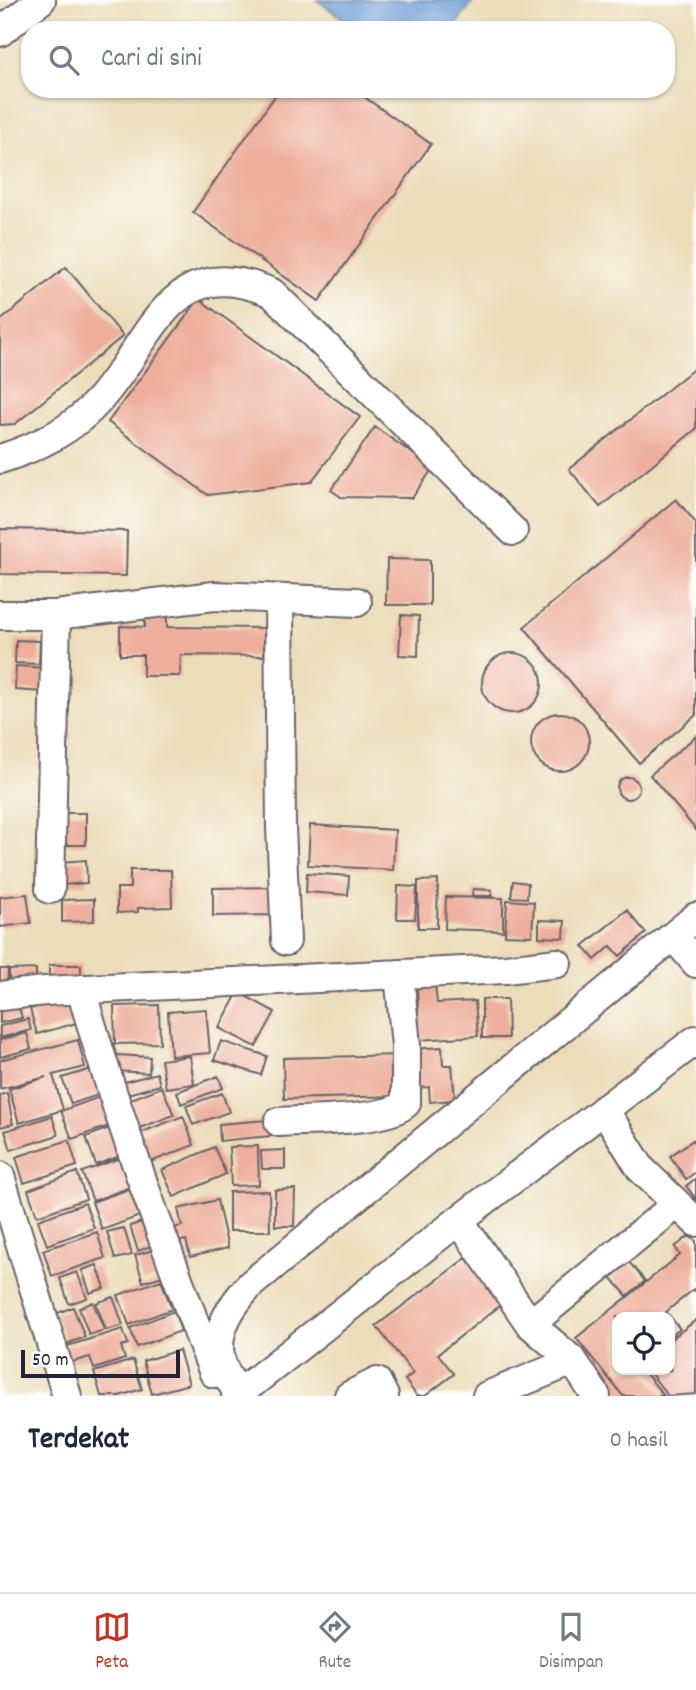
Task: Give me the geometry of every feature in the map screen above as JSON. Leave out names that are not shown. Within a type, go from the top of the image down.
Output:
[{"type":"street","points":[[0,32],[41,0]]},
{"type":"street","points":[[0,459],[37,447],[60,433],[98,401],[169,306],[192,286],[209,280],[231,280],[272,293],[513,531]]},
{"type":"street","points":[[0,615],[57,615],[215,596],[357,602]]},
{"type":"street","points":[[279,599],[281,827],[286,941]]},
{"type":"street","points":[[50,889],[57,615]]},
{"type":"street","points":[[233,1395],[225,1378],[219,1352],[221,1328],[232,1305],[251,1284],[696,917]]},
{"type":"street","points":[[674,937],[696,963]]},
{"type":"street","points":[[0,996],[81,989],[506,969],[557,963]]},
{"type":"street","points":[[279,1122],[367,1115],[403,1107],[406,1103],[406,1046],[399,974]]},
{"type":"street","points":[[81,989],[109,1089],[162,1241],[233,1395]]},
{"type":"street","points":[[233,1395],[696,1040]]},
{"type":"street","points":[[530,1324],[687,1213],[641,1169],[604,1109]]},
{"type":"street","points":[[0,1176],[68,1396]]},
{"type":"street","points":[[459,1220],[530,1324],[573,1361],[596,1396]]},
{"type":"street","points":[[487,1396],[573,1361]]},
{"type":"street","points":[[349,1396],[377,1382],[384,1396]]},
{"type":"water","points":[[317,0],[474,0],[459,21],[346,21]]},
{"type":"building","points":[[274,98],[366,98],[431,144],[319,301],[193,212]]},
{"type":"building","points":[[66,267],[123,336],[15,424],[0,425],[0,321]]},
{"type":"building","points":[[199,299],[360,417],[311,482],[208,495],[108,422]]},
{"type":"building","points":[[696,367],[696,429],[600,507],[569,469]]},
{"type":"building","points":[[375,427],[433,468],[412,498],[341,497],[331,490]]},
{"type":"building","points":[[676,499],[696,523],[696,715],[639,763],[524,627]]},
{"type":"building","points":[[0,529],[127,531],[126,576],[0,574]]},
{"type":"building","points":[[387,559],[430,560],[430,605],[386,605]]},
{"type":"building","points":[[145,615],[167,615],[167,627],[264,628],[264,656],[181,655],[180,676],[143,676],[143,655],[120,655],[120,626],[145,627]]},
{"type":"building","points":[[401,615],[419,616],[418,656],[399,655]]},
{"type":"building","points":[[16,640],[40,641],[39,664],[15,663]]},
{"type":"building","points":[[512,653],[533,662],[542,683],[533,704],[512,713],[491,704],[482,683],[491,662]]},
{"type":"building","points":[[16,666],[45,668],[44,692],[15,690]]},
{"type":"building","points":[[560,713],[571,715],[584,726],[589,742],[587,753],[576,766],[560,771],[549,769],[536,758],[531,742],[533,731],[544,718]]},
{"type":"building","points":[[696,736],[696,830],[650,775]]},
{"type":"building","points":[[628,777],[636,780],[639,788],[636,796],[628,799],[620,796],[617,788],[620,780]]},
{"type":"building","points":[[62,813],[86,813],[86,845],[62,845]]},
{"type":"building","points":[[310,825],[395,830],[393,870],[308,865]]},
{"type":"building","points":[[86,860],[87,883],[62,885],[60,862]]},
{"type":"building","points":[[130,870],[171,870],[172,907],[138,908],[138,912],[117,913],[117,888],[130,888]]},
{"type":"building","points":[[307,873],[349,876],[348,895],[306,892]]},
{"type":"building","points":[[438,880],[437,928],[418,928],[418,881]]},
{"type":"building","points":[[513,881],[528,883],[527,898],[511,897]]},
{"type":"building","points":[[398,886],[417,887],[415,919],[397,919]]},
{"type":"building","points":[[273,887],[274,915],[213,916],[213,888]]},
{"type":"building","points":[[473,889],[492,890],[492,896],[472,896]]},
{"type":"building","points":[[27,894],[31,923],[0,927],[0,897]]},
{"type":"building","points":[[446,897],[503,898],[503,931],[445,929]]},
{"type":"building","points":[[94,899],[94,921],[62,922],[62,900]]},
{"type":"building","points":[[507,900],[534,902],[532,936],[505,935]]},
{"type":"building","points":[[627,910],[646,933],[620,956],[611,946],[595,960],[583,946]]},
{"type":"building","points":[[539,920],[565,921],[564,938],[539,937]]},
{"type":"building","points":[[49,965],[81,965],[81,980],[49,981]]},
{"type":"building","points":[[0,969],[8,969],[7,988],[0,988]]},
{"type":"building","points":[[36,969],[36,980],[9,981],[9,970]]},
{"type":"building","points":[[435,984],[437,1003],[475,1001],[478,1036],[419,1040],[417,986]]},
{"type":"building","points":[[238,992],[275,1012],[256,1047],[219,1028]]},
{"type":"building","points":[[77,996],[84,1021],[37,1034],[30,1009]]},
{"type":"building","points":[[482,999],[507,999],[508,1038],[482,1038]]},
{"type":"building","points":[[18,1004],[22,1018],[0,1023],[0,1008]]},
{"type":"building","points":[[159,1005],[160,1043],[115,1044],[114,1006]]},
{"type":"building","points":[[206,1009],[210,1053],[171,1056],[168,1012]]},
{"type":"building","points":[[28,1019],[31,1030],[0,1038],[0,1026]]},
{"type":"building","points":[[27,1033],[31,1049],[0,1057],[0,1040]]},
{"type":"building","points":[[78,1040],[85,1067],[53,1075],[63,1110],[19,1123],[9,1089],[46,1077],[0,1089],[0,1060]]},
{"type":"building","points":[[221,1041],[267,1056],[261,1075],[214,1060]]},
{"type":"building","points":[[442,1047],[443,1065],[452,1065],[455,1100],[430,1102],[429,1087],[416,1088],[414,1049]]},
{"type":"building","points":[[116,1055],[150,1057],[149,1073],[115,1071]]},
{"type":"building","points":[[400,1055],[401,1096],[284,1099],[283,1058]]},
{"type":"building","points":[[190,1056],[194,1084],[166,1088],[161,1060]]},
{"type":"building","points":[[95,1068],[104,1093],[71,1104],[62,1078]]},
{"type":"building","points":[[157,1073],[160,1085],[124,1095],[121,1083]]},
{"type":"building","points":[[218,1076],[223,1088],[181,1104],[177,1092]]},
{"type":"building","points":[[162,1087],[174,1115],[137,1129],[126,1101]]},
{"type":"building","points":[[7,1093],[13,1124],[0,1127],[0,1095]]},
{"type":"building","points":[[222,1093],[229,1112],[193,1125],[186,1106]]},
{"type":"building","points":[[105,1095],[115,1124],[72,1139],[61,1111]]},
{"type":"building","points":[[52,1116],[58,1135],[11,1150],[5,1131]]},
{"type":"building","points":[[183,1116],[194,1145],[148,1163],[137,1134]]},
{"type":"building","points":[[268,1120],[270,1136],[220,1141],[219,1124]]},
{"type":"building","points":[[112,1127],[123,1155],[96,1165],[86,1137]]},
{"type":"building","points":[[69,1140],[77,1166],[24,1183],[16,1157]]},
{"type":"building","points":[[693,1140],[696,1145],[696,1172],[686,1179],[670,1156]]},
{"type":"building","points":[[258,1146],[259,1185],[231,1186],[229,1147]]},
{"type":"building","points":[[214,1147],[226,1174],[174,1197],[162,1170]]},
{"type":"building","points":[[285,1150],[285,1169],[262,1169],[261,1151]]},
{"type":"building","points":[[126,1156],[136,1185],[93,1201],[82,1172]]},
{"type":"building","points":[[77,1172],[86,1199],[37,1216],[28,1190]]},
{"type":"building","points":[[696,1178],[696,1199],[686,1186]]},
{"type":"building","points":[[138,1186],[148,1213],[102,1230],[92,1202]]},
{"type":"building","points":[[295,1189],[294,1226],[275,1226],[275,1190]]},
{"type":"building","points":[[269,1191],[270,1231],[229,1231],[229,1192]]},
{"type":"building","points":[[217,1200],[228,1248],[190,1257],[186,1240],[169,1244],[166,1230],[182,1226],[178,1209]]},
{"type":"building","points":[[85,1203],[94,1228],[47,1245],[38,1220]]},
{"type":"building","points":[[151,1219],[159,1243],[138,1251],[130,1226]]},
{"type":"building","points":[[124,1228],[132,1255],[115,1259],[107,1232]]},
{"type":"building","points":[[97,1232],[105,1258],[52,1276],[43,1250]]},
{"type":"building","points":[[689,1236],[696,1241],[696,1292],[694,1289],[666,1312],[612,1312],[612,1375],[647,1375],[664,1396],[623,1396],[576,1338],[680,1255],[675,1247]]},
{"type":"building","points":[[158,1249],[166,1275],[143,1282],[135,1255]]},
{"type":"building","points":[[466,1258],[502,1304],[438,1354],[454,1374],[425,1396],[417,1396],[405,1380],[413,1373],[376,1326]]},
{"type":"building","points":[[629,1262],[645,1281],[627,1296],[611,1277]]},
{"type":"building","points":[[97,1265],[105,1288],[90,1293],[82,1270]]},
{"type":"building","points":[[77,1272],[87,1298],[69,1304],[60,1278]]},
{"type":"building","points":[[161,1280],[172,1309],[129,1325],[118,1295]]},
{"type":"building","points":[[113,1297],[123,1325],[106,1330],[96,1303]]},
{"type":"building","points":[[93,1302],[104,1330],[89,1335],[79,1308]]},
{"type":"building","points":[[73,1307],[85,1337],[66,1344],[55,1314]]},
{"type":"building","points":[[174,1311],[181,1331],[137,1347],[130,1328]]},
{"type":"building","points":[[696,1320],[696,1394],[668,1396],[652,1375],[675,1375],[675,1336]]},
{"type":"building","points":[[123,1329],[128,1344],[121,1346],[125,1359],[94,1369],[90,1357],[72,1362],[67,1346]]},
{"type":"building","points":[[179,1350],[189,1384],[152,1394],[143,1361]]},
{"type":"building","points":[[133,1360],[142,1389],[119,1396],[101,1396],[94,1372]]}]
